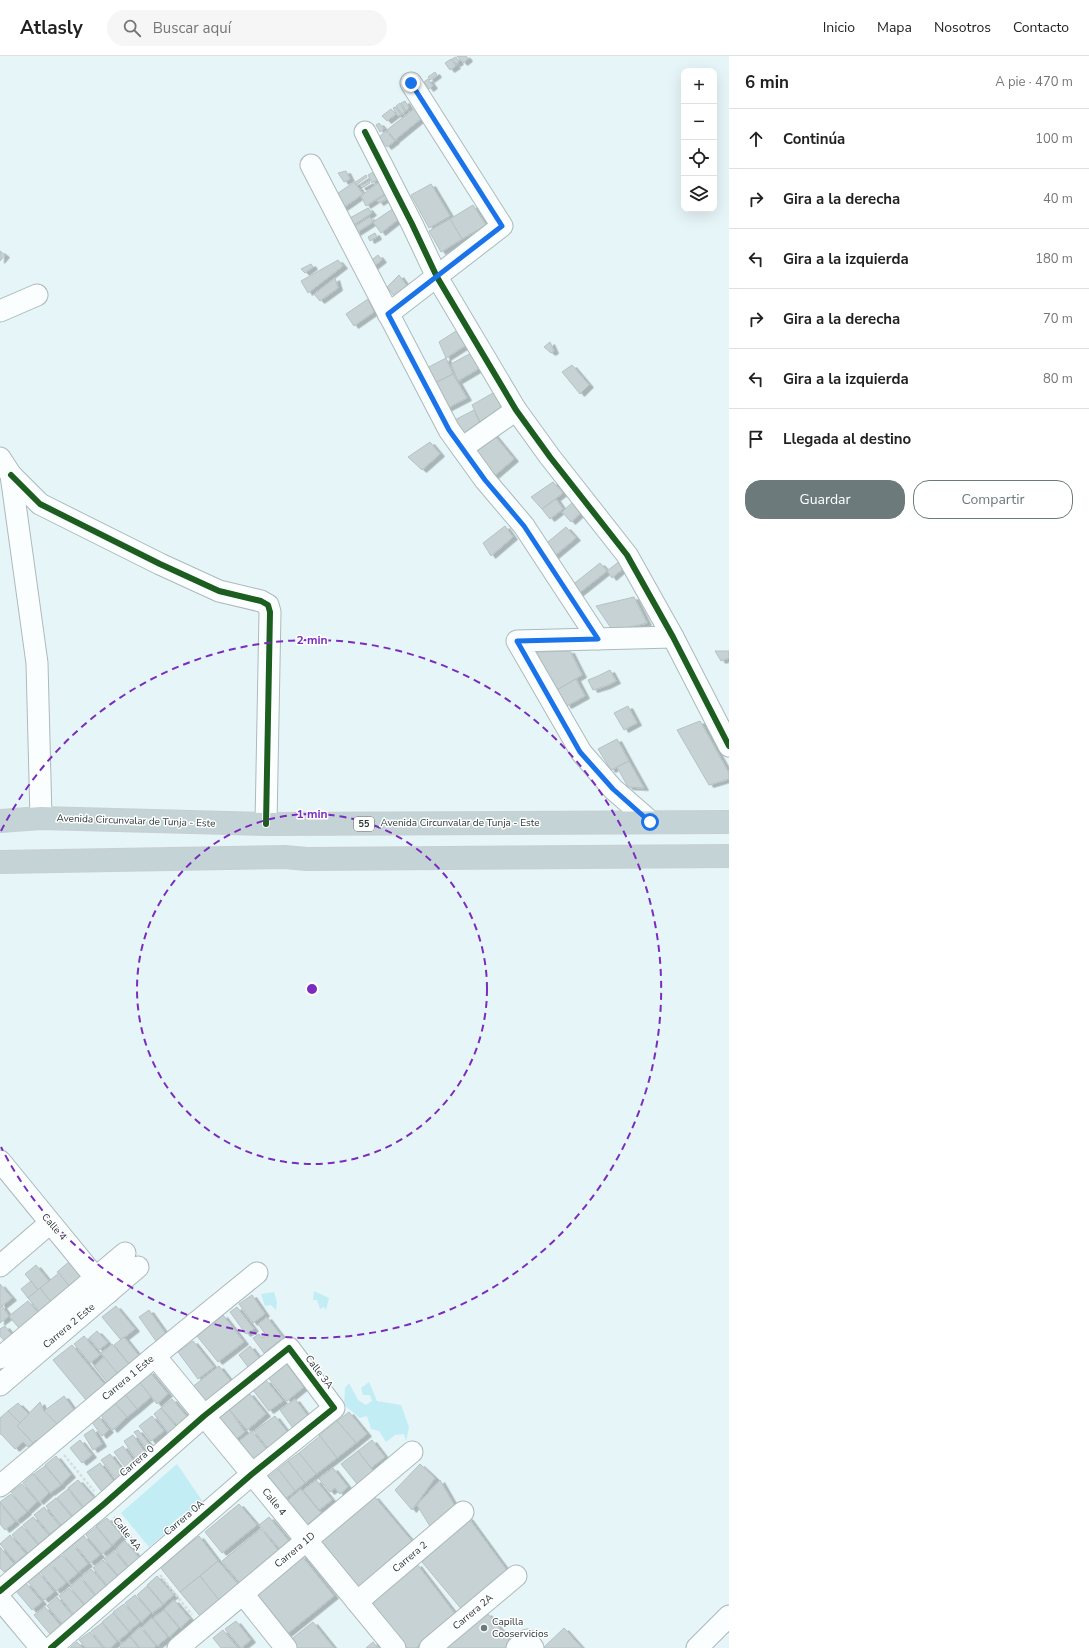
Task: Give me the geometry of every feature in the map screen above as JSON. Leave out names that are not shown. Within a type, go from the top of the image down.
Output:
[{"type":"highway","name":"Avenida Circunvalar de Tunja - Este","points":[[0,821],[41,818],[266,824],[729,822]]},
{"type":"highway","points":[[0,862],[284,857],[308,859],[729,856]]},
{"type":"street","points":[[388,314],[502,226],[411,83]]},
{"type":"street","points":[[365,132],[437,277],[516,410],[550,457],[627,555],[673,637],[729,746]]},
{"type":"street","points":[[311,165],[449,430],[485,480],[524,526],[598,639]]},
{"type":"street","points":[[0,311],[37,296]]},
{"type":"street","points":[[462,448],[516,410]]},
{"type":"street","points":[[6,466],[37,663],[41,818]]},
{"type":"street","points":[[6,466],[40,504],[47,508],[160,564],[219,591],[261,601],[268,605],[270,612],[266,824]]},
{"type":"street","points":[[650,822],[613,789],[580,752],[517,641],[673,637]]},
{"type":"street","name":"Calle 4","points":[[2,1168],[102,1285]]},
{"type":"street","points":[[0,1266],[50,1223]]},
{"type":"street","name":"Carrera 2 Este","points":[[0,1358],[102,1285],[132,1260]]},
{"type":"street","name":"Carrera 1 Este","points":[[0,1486],[53,1440],[257,1273]]},
{"type":"street","name":"Carrera 2 Este","points":[[0,1385],[102,1285]]},
{"type":"street","name":"Calle 3A","points":[[289,1348],[334,1408]]},
{"type":"street","name":"Carrera 0","points":[[0,1591],[104,1504],[204,1416],[289,1348]]},
{"type":"street","name":"Calle 4","points":[[155,1356],[394,1648]]},
{"type":"street","name":"Carrera 0A","points":[[51,1648],[149,1561],[252,1474],[334,1408]]},
{"type":"street","name":"Carrera 1D","points":[[178,1648],[412,1452]]},
{"type":"street","name":"Carrera 2","points":[[357,1602],[462,1512]]},
{"type":"street","name":"Carrera 2A","points":[[430,1648],[516,1576]]},
{"type":"street","points":[[243,1594],[286,1648]]},
{"type":"street","points":[[0,1599],[41,1648]]},
{"type":"street","points":[[697,1648],[729,1616]]},
{"type":"shaded area","points":[[314,1291],[329,1298],[326,1310],[324,1307],[320,1309],[317,1300],[313,1300]]},
{"type":"shaded area","points":[[274,1292],[277,1302],[276,1310],[271,1305],[265,1306],[261,1294]]},
{"type":"shaded area","points":[[369,1382],[377,1401],[401,1405],[409,1427],[406,1441],[404,1434],[395,1435],[386,1442],[379,1431],[371,1429],[367,1416],[360,1418],[344,1405],[345,1388],[349,1383],[358,1400],[366,1405],[372,1401],[370,1395],[363,1395],[361,1388]]},
{"type":"shaded area","points":[[177,1464],[203,1502],[149,1547],[121,1513]]},
{"type":"building","points":[[457,56],[466,56],[468,59],[463,63]]},
{"type":"building","points":[[456,57],[459,62],[456,64],[452,59]]},
{"type":"building","points":[[451,59],[456,66],[450,70],[445,63]]},
{"type":"building","points":[[435,72],[437,75],[430,80],[428,77]]},
{"type":"building","points":[[428,79],[433,86],[429,89],[424,82]]},
{"type":"building","points":[[405,101],[409,108],[406,111],[401,103]]},
{"type":"building","points":[[400,103],[405,112],[402,114],[396,106]]},
{"type":"building","points":[[420,104],[428,113],[395,140],[387,130]]},
{"type":"building","points":[[396,107],[401,115],[398,116],[393,108]]},
{"type":"building","points":[[391,109],[396,114],[387,121],[382,116]]},
{"type":"building","points":[[379,123],[384,129],[380,132],[376,125]]},
{"type":"building","points":[[386,131],[395,141],[387,147],[379,137]]},
{"type":"building","points":[[346,171],[350,179],[344,182],[338,173]]},
{"type":"building","points":[[375,171],[378,179],[372,183],[368,175]]},
{"type":"building","points":[[366,175],[367,177],[356,185],[354,183]]},
{"type":"building","points":[[382,180],[389,191],[366,206],[361,196]]},
{"type":"building","points":[[369,181],[370,183],[362,188],[360,186]]},
{"type":"building","points":[[354,182],[363,194],[343,208],[334,196]]},
{"type":"building","points":[[431,184],[450,216],[429,228],[411,195]]},
{"type":"building","points":[[388,194],[389,197],[379,203],[377,200]]},
{"type":"building","points":[[473,205],[486,225],[462,239],[450,219]]},
{"type":"building","points":[[368,208],[372,213],[352,226],[348,219]]},
{"type":"building","points":[[394,208],[400,218],[381,233],[373,222]]},
{"type":"building","points":[[370,217],[373,222],[356,233],[354,227]]},
{"type":"building","points":[[450,219],[462,239],[441,252],[429,231]]},
{"type":"building","points":[[375,233],[377,237],[370,241],[368,237]]},
{"type":"building","points":[[0,251],[5,255],[0,261]]},
{"type":"building","points":[[378,255],[382,260],[373,267],[369,262]]},
{"type":"building","points":[[338,260],[343,266],[308,293],[301,281]]},
{"type":"building","points":[[311,264],[313,267],[305,273],[301,269]]},
{"type":"building","points":[[399,275],[407,286],[394,296],[387,287]]},
{"type":"building","points":[[335,278],[338,288],[320,301],[314,294]]},
{"type":"building","points":[[368,299],[374,312],[354,326],[346,314]]},
{"type":"building","points":[[459,329],[468,344],[446,358],[439,342]]},
{"type":"building","points":[[550,342],[554,351],[551,353],[544,347]]},
{"type":"building","points":[[473,352],[480,368],[458,381],[451,364]]},
{"type":"building","points":[[446,358],[453,374],[429,386],[421,371]]},
{"type":"building","points":[[572,365],[589,385],[580,394],[562,372]]},
{"type":"building","points":[[453,374],[467,398],[442,411],[429,386]]},
{"type":"building","points":[[493,393],[503,408],[480,422],[472,405]]},
{"type":"building","points":[[474,410],[481,426],[460,437],[451,422]]},
{"type":"building","points":[[491,431],[514,459],[493,477],[469,449]]},
{"type":"building","points":[[430,442],[440,454],[422,470],[408,457]]},
{"type":"building","points":[[553,482],[563,493],[542,509],[531,497]]},
{"type":"building","points":[[556,499],[563,509],[550,519],[542,509]]},
{"type":"building","points":[[576,499],[585,509],[571,522],[562,512]]},
{"type":"building","points":[[505,526],[513,537],[491,556],[483,543]]},
{"type":"building","points":[[566,527],[576,538],[552,558],[543,546]]},
{"type":"building","points":[[621,560],[626,566],[612,578],[607,571]]},
{"type":"building","points":[[600,563],[607,571],[578,594],[571,586]]},
{"type":"building","points":[[634,597],[647,623],[613,631],[596,606]]},
{"type":"building","points":[[570,651],[582,675],[557,690],[535,652]]},
{"type":"building","points":[[715,651],[729,651],[729,658],[721,661]]},
{"type":"building","points":[[610,670],[616,681],[593,690],[588,680]]},
{"type":"building","points":[[576,679],[585,696],[567,706],[557,690]]},
{"type":"building","points":[[628,706],[637,723],[624,730],[614,713]]},
{"type":"building","points":[[700,721],[729,773],[729,779],[709,785],[677,730]]},
{"type":"building","points":[[617,739],[629,761],[611,770],[598,749]]},
{"type":"building","points":[[629,761],[644,788],[628,787],[617,767]]},
{"type":"building","points":[[70,1261],[86,1279],[73,1291],[57,1272]]},
{"type":"building","points":[[36,1265],[49,1281],[38,1290],[25,1274]]},
{"type":"building","points":[[59,1273],[73,1291],[54,1306],[40,1288]]},
{"type":"building","points":[[31,1281],[38,1290],[28,1298],[21,1289]]},
{"type":"building","points":[[0,1284],[12,1298],[2,1306],[0,1304]]},
{"type":"building","points":[[40,1288],[54,1306],[42,1315],[28,1298]]},
{"type":"building","points":[[252,1295],[265,1314],[253,1323],[239,1304]]},
{"type":"building","points":[[28,1301],[42,1317],[23,1333],[9,1316]]},
{"type":"building","points":[[0,1306],[2,1306],[9,1316],[0,1323]]},
{"type":"building","points":[[116,1306],[135,1329],[121,1340],[102,1317]]},
{"type":"building","points":[[237,1307],[254,1329],[246,1334],[230,1312]]},
{"type":"building","points":[[149,1310],[166,1334],[156,1341],[139,1317]]},
{"type":"building","points":[[223,1315],[244,1342],[218,1362],[197,1336]]},
{"type":"building","points":[[267,1317],[283,1338],[264,1353],[253,1338],[259,1334],[262,1338],[266,1335],[258,1324]]},
{"type":"building","points":[[5,1326],[15,1339],[8,1345],[0,1336],[0,1329]]},
{"type":"building","points":[[97,1331],[108,1343],[99,1350],[89,1338]]},
{"type":"building","points":[[84,1336],[100,1355],[90,1363],[74,1344]]},
{"type":"building","points":[[124,1337],[140,1357],[130,1365],[114,1345]]},
{"type":"building","points":[[193,1341],[214,1367],[198,1379],[178,1352]]},
{"type":"building","points":[[112,1344],[129,1364],[117,1373],[101,1353]]},
{"type":"building","points":[[72,1345],[105,1385],[86,1400],[53,1360]]},
{"type":"building","points":[[250,1346],[262,1362],[251,1371],[239,1355]]},
{"type":"building","points":[[104,1357],[117,1373],[107,1382],[94,1366]]},
{"type":"building","points":[[285,1362],[304,1387],[287,1401],[267,1376]]},
{"type":"building","points":[[219,1366],[233,1384],[204,1405],[191,1388]]},
{"type":"building","points":[[149,1371],[168,1394],[157,1404],[138,1380]]},
{"type":"building","points":[[138,1380],[151,1397],[137,1409],[123,1392]]},
{"type":"building","points":[[266,1380],[283,1401],[269,1411],[253,1390]]},
{"type":"building","points":[[123,1392],[137,1409],[127,1417],[113,1401]]},
{"type":"building","points":[[249,1393],[266,1414],[247,1430],[229,1409]]},
{"type":"building","points":[[64,1396],[74,1410],[58,1425],[44,1411]]},
{"type":"building","points":[[172,1399],[188,1418],[178,1426],[161,1408]]},
{"type":"building","points":[[295,1399],[310,1419],[295,1431],[280,1410]]},
{"type":"building","points":[[113,1401],[127,1417],[113,1430],[99,1413]]},
{"type":"building","points":[[40,1402],[44,1411],[58,1425],[39,1442],[36,1440],[33,1443],[17,1426]]},
{"type":"building","points":[[18,1403],[29,1414],[20,1423],[8,1411]]},
{"type":"building","points":[[161,1408],[178,1429],[170,1435],[154,1414]]},
{"type":"building","points":[[229,1409],[245,1432],[235,1440],[217,1417]]},
{"type":"building","points":[[8,1411],[20,1423],[17,1426],[33,1443],[28,1447],[23,1442],[15,1449],[0,1434],[0,1418]]},
{"type":"building","points":[[349,1412],[367,1434],[356,1443],[337,1421]]},
{"type":"building","points":[[98,1416],[109,1430],[102,1436],[91,1421]]},
{"type":"building","points":[[152,1416],[164,1431],[151,1441],[139,1426]]},
{"type":"building","points":[[275,1416],[288,1433],[268,1448],[254,1431]]},
{"type":"building","points":[[337,1421],[356,1443],[337,1458],[319,1435]]},
{"type":"building","points":[[93,1429],[102,1444],[93,1450],[84,1435]]},
{"type":"building","points":[[138,1430],[154,1450],[150,1453],[134,1432]]},
{"type":"building","points":[[252,1431],[269,1452],[255,1463],[238,1442]]},
{"type":"building","points":[[133,1435],[148,1457],[138,1463],[124,1441]]},
{"type":"building","points":[[320,1436],[337,1458],[316,1474],[299,1453]]},
{"type":"building","points":[[80,1440],[92,1455],[82,1463],[70,1448]]},
{"type":"building","points":[[372,1440],[385,1457],[371,1468],[358,1451]]},
{"type":"building","points":[[123,1446],[137,1466],[129,1472],[114,1452]]},
{"type":"building","points":[[358,1451],[374,1472],[358,1485],[341,1464]]},
{"type":"building","points":[[299,1453],[316,1474],[305,1483],[288,1461]]},
{"type":"building","points":[[110,1454],[126,1475],[118,1481],[101,1460]]},
{"type":"building","points":[[56,1456],[71,1475],[61,1484],[45,1465]]},
{"type":"building","points":[[288,1461],[305,1483],[295,1491],[278,1469]]},
{"type":"building","points":[[100,1463],[115,1483],[102,1492],[87,1472]]},
{"type":"building","points":[[420,1464],[435,1478],[412,1510],[395,1490]]},
{"type":"building","points":[[45,1466],[61,1485],[50,1493],[34,1474]]},
{"type":"building","points":[[333,1468],[348,1487],[340,1494],[335,1488],[330,1492],[319,1479]]},
{"type":"building","points":[[278,1469],[295,1491],[285,1499],[268,1477]]},
{"type":"building","points":[[33,1474],[49,1493],[39,1502],[23,1483]]},
{"type":"building","points":[[78,1480],[94,1498],[84,1507],[68,1488]]},
{"type":"building","points":[[316,1480],[332,1500],[319,1510],[303,1490]]},
{"type":"building","points":[[440,1480],[456,1508],[431,1528],[417,1505]]},
{"type":"building","points":[[22,1484],[37,1502],[27,1511],[11,1492]]},
{"type":"building","points":[[68,1489],[83,1508],[73,1516],[57,1498]]},
{"type":"building","points":[[301,1489],[321,1513],[307,1525],[287,1501]]},
{"type":"building","points":[[11,1494],[27,1512],[16,1521],[0,1502]]},
{"type":"building","points":[[374,1496],[416,1546],[361,1592],[319,1541]]},
{"type":"building","points":[[56,1498],[72,1517],[61,1525],[46,1506]]},
{"type":"building","points":[[0,1503],[15,1522],[5,1530],[0,1524]]},
{"type":"building","points":[[239,1504],[257,1525],[222,1553],[205,1532]]},
{"type":"building","points":[[44,1507],[60,1526],[50,1534],[34,1515]]},
{"type":"building","points":[[33,1517],[49,1535],[39,1544],[23,1525]]},
{"type":"building","points":[[269,1517],[289,1541],[280,1549],[259,1525]]},
{"type":"building","points":[[468,1517],[511,1576],[463,1611],[422,1562]]},
{"type":"building","points":[[107,1518],[122,1536],[112,1545],[96,1526]]},
{"type":"building","points":[[22,1526],[38,1545],[28,1553],[12,1535]]},
{"type":"building","points":[[96,1527],[112,1546],[102,1554],[86,1535]]},
{"type":"building","points":[[261,1529],[279,1551],[240,1583],[222,1561]]},
{"type":"building","points":[[10,1535],[26,1554],[16,1562],[0,1544]]},
{"type":"building","points":[[84,1536],[100,1555],[90,1563],[74,1544]]},
{"type":"building","points":[[199,1536],[218,1561],[180,1592],[160,1567]]},
{"type":"building","points":[[125,1541],[141,1560],[131,1569],[115,1550]]},
{"type":"building","points":[[73,1545],[88,1564],[78,1572],[62,1553]]},
{"type":"building","points":[[0,1547],[14,1564],[4,1572],[0,1568]]},
{"type":"building","points":[[114,1551],[130,1570],[120,1578],[104,1559]]},
{"type":"building","points":[[62,1555],[78,1573],[67,1582],[51,1563]]},
{"type":"building","points":[[301,1555],[334,1596],[287,1634],[253,1593]]},
{"type":"building","points":[[103,1560],[119,1578],[108,1587],[93,1568]]},
{"type":"building","points":[[218,1561],[239,1585],[219,1600],[200,1576]]},
{"type":"building","points":[[50,1564],[66,1583],[56,1591],[40,1572]]},
{"type":"building","points":[[417,1564],[456,1615],[416,1648],[407,1648],[370,1602]]},
{"type":"building","points":[[91,1569],[107,1587],[97,1596],[81,1577]]},
{"type":"building","points":[[39,1573],[54,1592],[44,1600],[28,1582]]},
{"type":"building","points":[[157,1576],[174,1595],[163,1604],[147,1585]]},
{"type":"building","points":[[200,1576],[219,1600],[200,1616],[180,1592]]},
{"type":"building","points":[[80,1578],[96,1597],[86,1606],[70,1587]]},
{"type":"building","points":[[26,1583],[42,1602],[32,1610],[16,1591]]},
{"type":"building","points":[[147,1586],[163,1605],[152,1613],[137,1595]]},
{"type":"building","points":[[69,1588],[85,1606],[74,1615],[59,1596]]},
{"type":"building","points":[[135,1595],[151,1613],[141,1622],[125,1603]]},
{"type":"building","points":[[57,1597],[73,1616],[63,1624],[47,1606]]},
{"type":"building","points":[[174,1600],[190,1619],[180,1628],[164,1609]]},
{"type":"building","points":[[124,1604],[140,1622],[129,1631],[113,1612]]},
{"type":"building","points":[[45,1607],[61,1626],[50,1634],[34,1615]]},
{"type":"building","points":[[164,1610],[179,1628],[169,1637],[153,1618]]},
{"type":"building","points":[[113,1613],[129,1632],[118,1641],[102,1622]]},
{"type":"building","name":"Capilla Cooservicios","points":[[487,1613],[512,1643],[505,1648],[441,1648]]},
{"type":"building","points":[[152,1618],[168,1637],[157,1646],[142,1627]]},
{"type":"building","points":[[236,1621],[251,1640],[241,1648],[225,1629]]},
{"type":"building","points":[[313,1622],[334,1648],[294,1648],[289,1641]]},
{"type":"building","points":[[102,1623],[117,1642],[110,1648],[105,1648],[91,1631]]},
{"type":"building","points":[[140,1627],[156,1646],[154,1648],[140,1648],[130,1636]]},
{"type":"building","points":[[564,1628],[582,1648],[543,1648]]},
{"type":"building","points":[[223,1630],[238,1648],[221,1648],[213,1638]]},
{"type":"building","points":[[90,1632],[103,1648],[86,1648],[79,1640]]},
{"type":"building","points":[[130,1637],[139,1648],[121,1648],[119,1646]]},
{"type":"building","points":[[77,1642],[83,1648],[70,1648]]},
{"type":"building","points":[[373,1642],[378,1648],[366,1648]]},
{"type":"cycle path","points":[[365,132],[437,277],[516,410],[550,457],[627,555],[673,637],[729,746]]},
{"type":"cycle path","points":[[11,475],[40,504],[160,564],[219,591],[261,601],[268,605],[270,612],[266,824]]},
{"type":"cycle path","points":[[0,1591],[104,1504],[204,1416],[289,1348],[334,1408],[252,1474],[51,1648]]},
{"type":"place","name":"Capilla Cooservicios","points":[[484,1628]]},
{"type":"route","points":[[411,83],[502,226],[388,314],[449,430],[485,480],[524,526],[598,639],[517,641],[580,752],[613,789],[650,822]]}]
